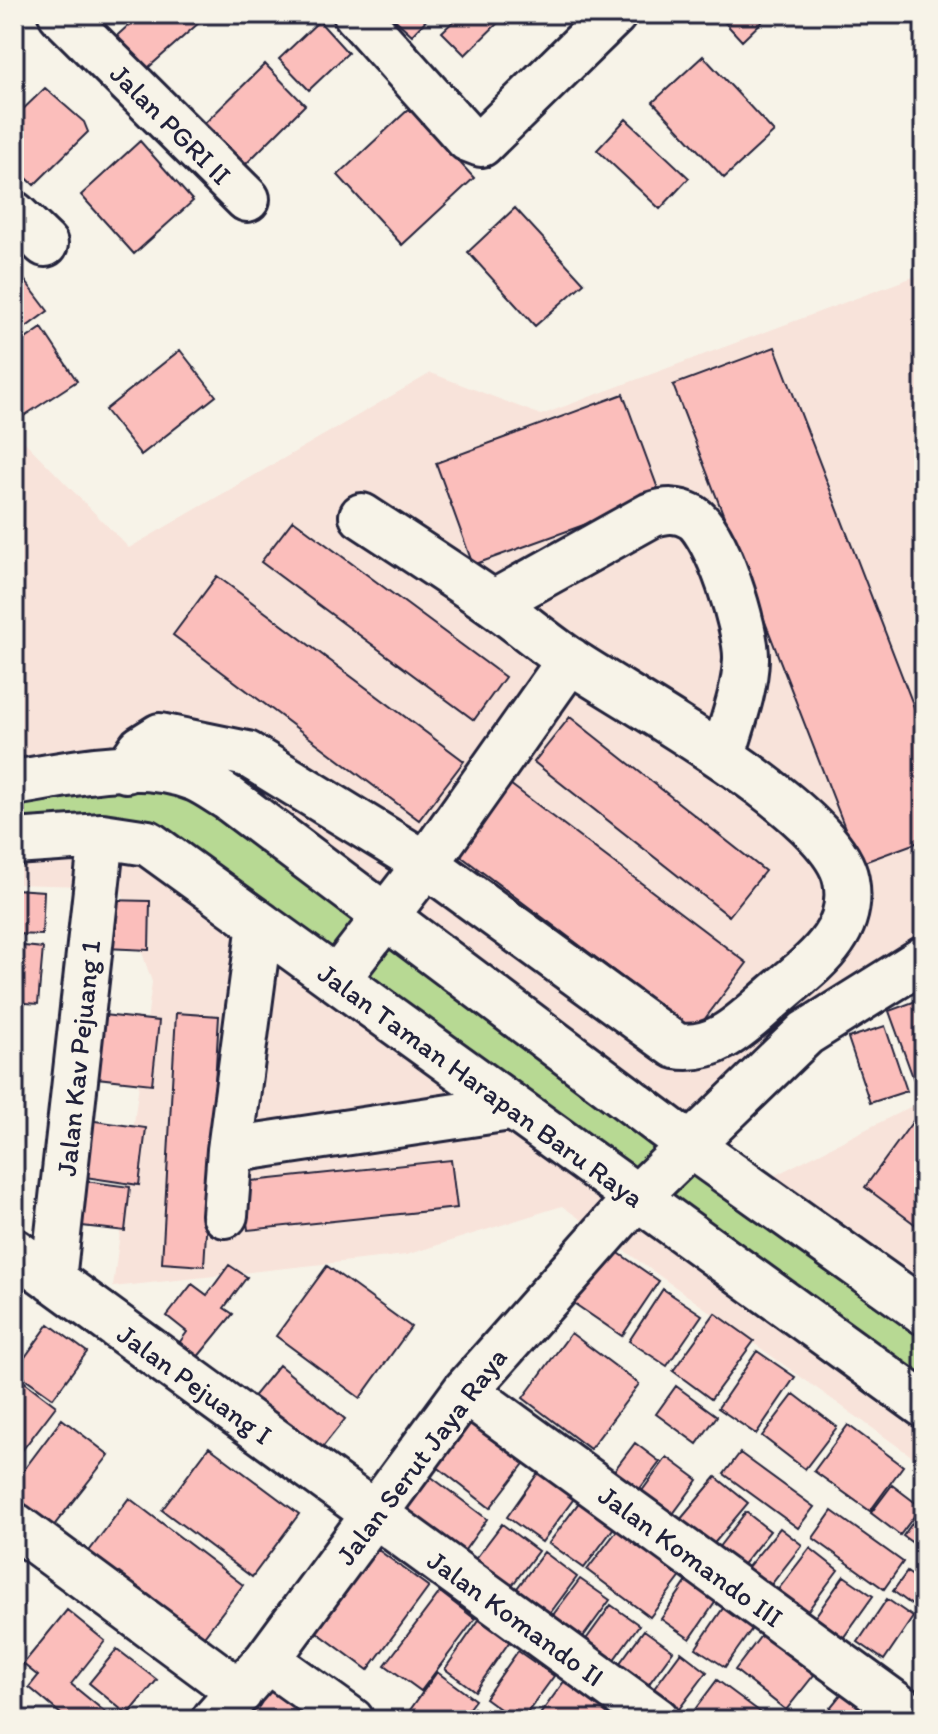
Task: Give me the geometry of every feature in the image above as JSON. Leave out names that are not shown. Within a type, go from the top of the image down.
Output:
[{"type":"street","name":"Jalan PGRI II","points":[[61,14],[247,199]]},
{"type":"street","points":[[356,14],[468,139],[481,144],[614,14]]},
{"type":"street","points":[[14,214],[45,244]]},
{"type":"street","points":[[493,603],[651,515],[670,509],[694,518],[709,538],[745,630],[746,661],[723,755]]},
{"type":"street","points":[[126,770],[141,748],[160,736],[247,754],[426,864],[676,1046],[704,1047],[739,1027],[820,956],[840,933],[847,907],[846,879],[834,848],[723,755],[570,660],[493,603],[362,516]]},
{"type":"street","points":[[337,979],[426,864],[570,660]]},
{"type":"street","points":[[14,783],[103,769],[158,769],[196,779],[228,798],[386,915],[688,1144],[924,1312]]},
{"type":"street","name":"Jalan Taman Harapan Baru Raya","points":[[14,842],[102,836],[148,843],[924,1405]]},
{"type":"street","name":"Jalan Kav Pejuang 1","points":[[53,1280],[102,836]]},
{"type":"street","points":[[225,1215],[230,1150],[260,924]]},
{"type":"street","name":"Jalan Serut Jaya Raya","points":[[240,1691],[375,1516],[465,1391],[636,1198],[688,1144],[806,1033],[924,959]]},
{"type":"street","points":[[230,1150],[510,1108]]},
{"type":"street","name":"Jalan Pejuang I","points":[[14,1251],[375,1516]]},
{"type":"street","name":"Jalan Komando III","points":[[465,1391],[917,1720]]},
{"type":"street","name":"Jalan Komando II","points":[[375,1516],[657,1720]]},
{"type":"street","points":[[14,1525],[240,1691],[351,1720]]},
{"type":"shaded area","points":[[924,273],[924,971],[806,1055],[717,1158],[752,1187],[924,1100],[924,1465],[562,1206],[406,1255],[113,1287],[152,982],[120,887],[14,884],[14,431],[129,548],[431,373],[541,415]]},
{"type":"green space","points":[[158,769],[924,1312],[924,1408],[148,843],[14,842],[14,785]]},
{"type":"building","points":[[141,14],[209,14],[141,74],[111,41]]},
{"type":"building","points":[[389,14],[432,14],[412,35]]},
{"type":"building","points":[[461,14],[498,14],[502,19],[465,55],[442,32]]},
{"type":"building","points":[[717,14],[770,14],[742,41]]},
{"type":"building","points":[[319,21],[348,53],[309,90],[279,59]]},
{"type":"building","points":[[703,56],[774,132],[724,178],[653,102]]},
{"type":"building","points":[[265,64],[305,105],[236,174],[195,133]]},
{"type":"building","points":[[45,88],[84,122],[88,132],[34,185],[14,166],[14,118]]},
{"type":"building","points":[[410,108],[474,178],[402,245],[338,175]]},
{"type":"building","points":[[626,119],[689,178],[660,209],[597,150]]},
{"type":"building","points":[[140,141],[193,201],[134,254],[81,195]]},
{"type":"building","points":[[515,208],[584,283],[535,326],[468,252]]},
{"type":"building","points":[[17,270],[48,311],[14,336],[14,272]]},
{"type":"building","points":[[42,328],[77,381],[16,421],[14,347]]},
{"type":"building","points":[[775,347],[924,733],[924,840],[859,864],[673,385]]},
{"type":"building","points":[[180,350],[216,396],[141,455],[105,410]]},
{"type":"building","points":[[623,394],[661,497],[473,565],[436,463]]},
{"type":"building","points":[[293,520],[505,677],[474,720],[261,562]]},
{"type":"building","points":[[217,576],[464,761],[419,820],[173,635]]},
{"type":"building","points":[[570,717],[765,871],[729,916],[534,762]]},
{"type":"building","points":[[506,781],[747,963],[695,1032],[454,851]]},
{"type":"building","points":[[14,889],[44,891],[42,935],[14,934]]},
{"type":"building","points":[[106,900],[150,901],[149,950],[105,948]]},
{"type":"building","points":[[14,945],[43,948],[38,1004],[14,1002]]},
{"type":"building","points":[[924,998],[924,1089],[918,1091],[889,1011]]},
{"type":"building","points":[[176,1013],[219,1016],[204,1266],[162,1263]]},
{"type":"building","points":[[103,1015],[159,1021],[152,1084],[97,1078]]},
{"type":"building","points":[[885,1026],[907,1091],[870,1103],[848,1038]]},
{"type":"building","points":[[924,1106],[924,1231],[865,1187]]},
{"type":"building","points":[[73,1118],[146,1128],[139,1185],[65,1174]]},
{"type":"building","points":[[451,1160],[457,1208],[248,1230],[242,1182]]},
{"type":"building","points":[[70,1179],[130,1187],[125,1231],[65,1224]]},
{"type":"building","points":[[610,1247],[659,1281],[622,1336],[572,1302]]},
{"type":"building","points":[[229,1265],[247,1277],[224,1308],[233,1314],[192,1364],[174,1350],[187,1332],[167,1316],[192,1284],[207,1295]]},
{"type":"building","points":[[327,1266],[411,1327],[360,1398],[276,1336]]},
{"type":"building","points":[[663,1289],[702,1315],[667,1366],[629,1341]]},
{"type":"building","points":[[715,1313],[754,1341],[711,1399],[673,1371]]},
{"type":"building","points":[[49,1324],[87,1352],[53,1398],[15,1371]]},
{"type":"building","points":[[571,1333],[639,1384],[590,1449],[523,1398]]},
{"type":"building","points":[[757,1351],[795,1377],[756,1434],[718,1408]]},
{"type":"building","points":[[279,1365],[345,1419],[313,1459],[246,1405]]},
{"type":"building","points":[[14,1374],[56,1406],[14,1461]]},
{"type":"building","points":[[676,1386],[717,1416],[697,1444],[656,1414]]},
{"type":"building","points":[[794,1394],[837,1427],[805,1469],[762,1436]]},
{"type":"building","points":[[468,1416],[526,1461],[490,1508],[431,1462]]},
{"type":"building","points":[[62,1419],[109,1455],[45,1537],[14,1512],[14,1483]]},
{"type":"building","points":[[848,1425],[903,1466],[870,1511],[814,1471]]},
{"type":"building","points":[[635,1443],[660,1462],[632,1499],[607,1480]]},
{"type":"building","points":[[209,1447],[299,1514],[252,1577],[162,1510]]},
{"type":"building","points":[[740,1453],[814,1507],[798,1528],[724,1474]]},
{"type":"building","points":[[667,1457],[698,1480],[667,1522],[636,1499]]},
{"type":"building","points":[[545,1463],[581,1489],[542,1542],[507,1517]]},
{"type":"building","points":[[430,1476],[487,1519],[455,1564],[396,1521]]},
{"type":"building","points":[[716,1477],[748,1503],[711,1547],[680,1520]]},
{"type":"building","points":[[892,1485],[921,1507],[900,1535],[871,1513]]},
{"type":"building","points":[[586,1493],[621,1518],[584,1568],[549,1543]]},
{"type":"building","points":[[129,1498],[243,1585],[195,1648],[81,1562]]},
{"type":"building","points":[[924,1509],[924,1551],[903,1536]]},
{"type":"building","points":[[832,1511],[903,1562],[884,1589],[813,1538]]},
{"type":"building","points":[[746,1512],[770,1531],[741,1567],[718,1548]]},
{"type":"building","points":[[502,1524],[538,1551],[501,1600],[465,1573]]},
{"type":"building","points":[[622,1524],[685,1571],[650,1617],[587,1570]]},
{"type":"building","points":[[780,1528],[802,1545],[770,1586],[747,1568]]},
{"type":"building","points":[[370,1544],[429,1587],[368,1670],[310,1627]]},
{"type":"building","points":[[810,1548],[838,1570],[806,1613],[777,1591]]},
{"type":"building","points":[[544,1552],[577,1577],[542,1624],[509,1599]]},
{"type":"building","points":[[696,1568],[725,1588],[690,1639],[661,1619]]},
{"type":"building","points":[[907,1572],[924,1584],[924,1614],[893,1591]]},
{"type":"building","points":[[844,1576],[873,1596],[841,1641],[812,1621]]},
{"type":"building","points":[[580,1579],[610,1600],[577,1645],[547,1623]]},
{"type":"building","points":[[440,1592],[475,1619],[421,1691],[385,1665]]},
{"type":"building","points":[[732,1595],[761,1616],[725,1667],[696,1648]]},
{"type":"building","points":[[887,1599],[913,1617],[884,1660],[858,1642]]},
{"type":"building","points":[[611,1605],[639,1625],[610,1665],[582,1645]]},
{"type":"building","points":[[67,1610],[105,1641],[71,1684],[115,1720],[68,1720],[29,1687],[38,1676],[23,1664]]},
{"type":"building","points":[[481,1617],[512,1638],[475,1691],[445,1669]]},
{"type":"building","points":[[769,1625],[821,1666],[786,1710],[735,1670]]},
{"type":"building","points":[[644,1630],[673,1651],[643,1692],[614,1671]]},
{"type":"building","points":[[117,1649],[157,1680],[128,1715],[89,1683]]},
{"type":"building","points":[[518,1651],[554,1676],[522,1720],[515,1720],[485,1698]]},
{"type":"building","points":[[681,1652],[707,1672],[676,1713],[650,1694]]},
{"type":"building","points":[[437,1672],[475,1700],[460,1720],[403,1720]]},
{"type":"building","points":[[568,1676],[622,1715],[618,1720],[536,1720]]},
{"type":"building","points":[[263,1680],[314,1720],[232,1720]]},
{"type":"building","points":[[717,1680],[771,1720],[687,1720]]},
{"type":"building","points":[[851,1682],[880,1706],[869,1720],[820,1720]]},
{"type":"building","points":[[474,1708],[490,1720],[465,1720]]}]
